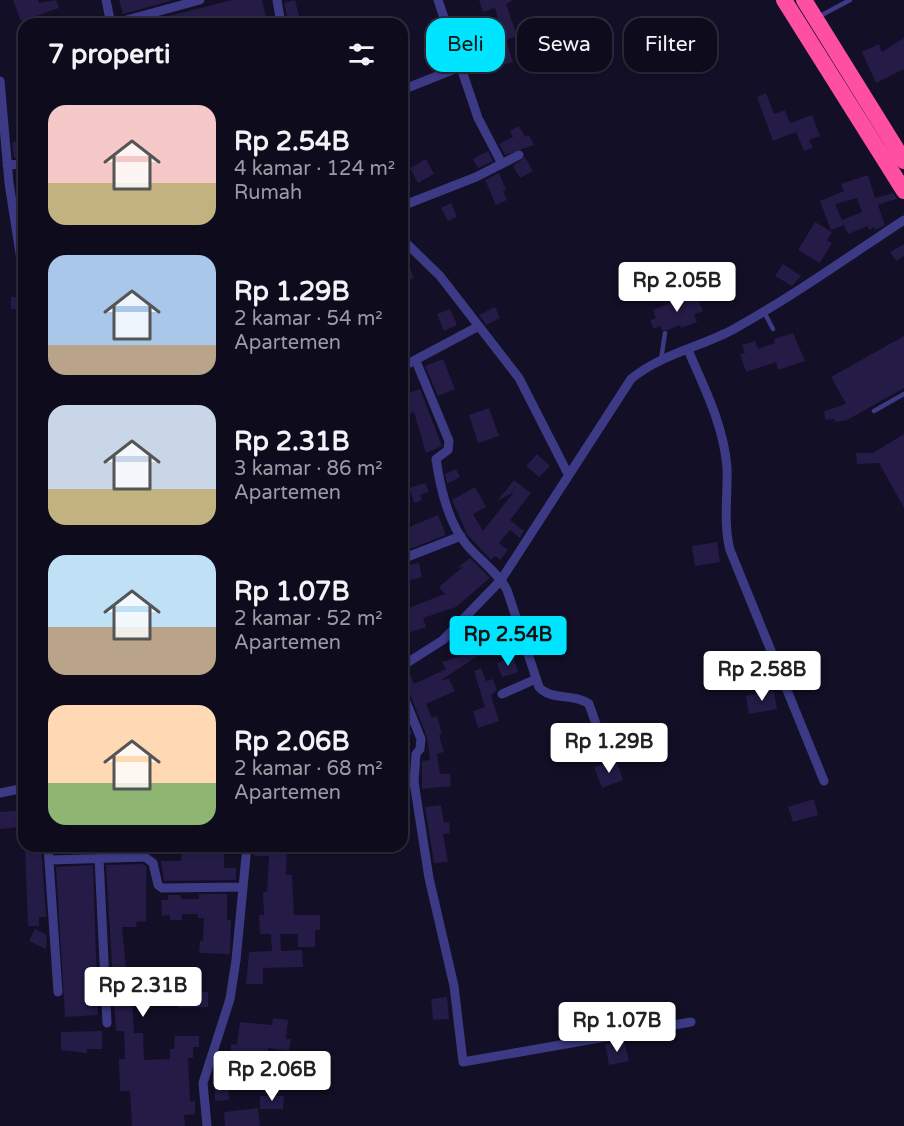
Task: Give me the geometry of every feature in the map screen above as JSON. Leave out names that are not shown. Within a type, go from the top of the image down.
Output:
[{"type":"highway","points":[[784,0],[904,191]]},
{"type":"highway","points":[[804,0],[902,154]]},
{"type":"street","points":[[106,0],[110,18]]},
{"type":"street","points":[[133,18],[200,0]]},
{"type":"street","points":[[277,0],[280,18]]},
{"type":"street","points":[[438,0],[444,18]]},
{"type":"street","points":[[408,88],[447,72]]},
{"type":"street","points":[[462,72],[478,118],[502,164]]},
{"type":"street","points":[[0,81],[7,165],[18,220]]},
{"type":"street","points":[[408,203],[519,155]]},
{"type":"street","points":[[7,165],[18,164]]},
{"type":"street","points":[[408,662],[442,640],[501,580],[632,379],[661,360],[688,350],[764,312],[904,220]]},
{"type":"street","points":[[408,245],[440,276],[519,378],[568,474]]},
{"type":"street","points":[[408,365],[479,326]]},
{"type":"street","points":[[688,350],[712,407],[722,442],[727,467],[726,529],[730,550],[824,781]]},
{"type":"street","points":[[416,361],[449,441],[448,450],[437,457],[437,463],[448,508],[461,536],[501,580],[536,679],[543,692],[583,700],[589,704],[604,747]]},
{"type":"street","points":[[408,557],[461,536]]},
{"type":"street","points":[[502,694],[536,679]]},
{"type":"street","points":[[408,706],[422,740],[416,754],[414,782],[429,878],[454,986],[463,1062],[691,1022]]},
{"type":"street","points":[[0,793],[18,789]]},
{"type":"street","points":[[49,852],[58,992]]},
{"type":"street","points":[[207,1126],[203,1106],[204,1083],[230,999],[246,852]]},
{"type":"street","points":[[99,858],[107,1023]]},
{"type":"street","points":[[50,860],[150,859],[158,885],[166,889],[243,888]]},
{"type":"lane","points":[[815,18],[850,0]]},
{"type":"lane","points":[[764,312],[772,329]]},
{"type":"lane","points":[[661,360],[665,333]]},
{"type":"lane","points":[[874,411],[904,394]]},
{"type":"building","points":[[13,0],[38,0],[39,3],[56,0],[59,8],[30,18],[20,18]]},
{"type":"building","points":[[119,0],[174,0],[123,14]]},
{"type":"building","points":[[232,0],[262,0],[266,18],[161,18]]},
{"type":"building","points":[[295,0],[300,18],[288,18],[284,3]]},
{"type":"building","points":[[479,0],[513,0],[506,4],[517,36],[506,40],[513,62],[505,65],[505,49],[507,47],[505,44],[505,18],[498,18],[495,8],[483,12]]},
{"type":"building","points":[[904,38],[904,69],[876,83],[862,52],[879,44],[882,52]]},
{"type":"building","points":[[766,93],[774,114],[785,110],[790,123],[812,115],[820,136],[809,140],[813,148],[804,151],[796,132],[773,141],[757,97]]},
{"type":"building","points":[[519,126],[525,137],[529,135],[534,145],[505,155],[499,144],[513,137],[510,131]]},
{"type":"building","points":[[12,142],[18,142],[18,158],[14,158]]},
{"type":"building","points":[[488,151],[493,161],[478,168],[473,159]]},
{"type":"building","points":[[525,157],[533,171],[520,178],[513,166]]},
{"type":"building","points":[[426,159],[434,174],[418,183],[410,168]]},
{"type":"building","points":[[499,173],[506,190],[503,191],[507,200],[496,205],[485,180]]},
{"type":"building","points":[[868,175],[875,198],[893,193],[896,197],[896,199],[878,205],[885,225],[875,230],[874,227],[869,230],[868,226],[848,234],[842,220],[862,212],[857,198],[835,204],[844,225],[831,230],[820,201],[844,191],[841,184]]},
{"type":"building","points":[[451,203],[457,217],[448,221],[441,208]]},
{"type":"building","points":[[815,222],[832,232],[827,240],[832,243],[820,263],[798,250]]},
{"type":"building","points":[[904,244],[904,256],[896,261],[890,252]]},
{"type":"building","points":[[408,264],[414,278],[408,280]]},
{"type":"building","points":[[783,264],[801,276],[792,286],[775,276]]},
{"type":"building","points":[[695,293],[703,311],[694,314],[697,322],[681,328],[680,325],[668,330],[662,330],[660,326],[654,329],[650,321],[656,318],[653,310]]},
{"type":"building","points":[[11,297],[18,297],[18,309],[11,309]]},
{"type":"building","points":[[495,307],[500,318],[486,325],[479,315]]},
{"type":"building","points":[[450,309],[457,325],[444,331],[437,314]]},
{"type":"building","points":[[793,333],[805,361],[778,370],[776,362],[746,372],[740,354],[745,353],[742,345],[755,341],[758,349],[775,343],[774,339]]},
{"type":"building","points":[[904,336],[904,388],[847,420],[835,422],[834,419],[825,420],[824,411],[846,404],[831,377]]},
{"type":"building","points":[[443,359],[455,389],[438,396],[425,366]]},
{"type":"building","points":[[420,389],[442,446],[426,453],[414,412],[409,414],[408,411],[408,393]]},
{"type":"building","points":[[489,408],[499,436],[478,443],[469,415]]},
{"type":"building","points":[[904,434],[904,508],[879,463],[857,464],[856,453],[873,453]]},
{"type":"building","points":[[537,454],[550,466],[539,477],[526,466]]},
{"type":"building","points":[[456,469],[460,477],[447,484],[445,474]]},
{"type":"building","points":[[514,480],[531,493],[510,520],[524,531],[520,538],[510,530],[499,543],[508,550],[500,560],[495,556],[491,560],[467,534],[452,500],[475,487],[486,507],[473,514],[483,531],[514,492],[497,501]]},
{"type":"building","points":[[425,483],[429,492],[420,495],[422,500],[414,503],[409,488]]},
{"type":"building","points":[[438,515],[446,535],[408,550],[408,528]]},
{"type":"building","points":[[717,542],[720,562],[695,566],[692,546]]},
{"type":"building","points":[[470,558],[490,578],[456,607],[423,618],[426,627],[408,633],[408,608],[445,594],[439,587],[463,567],[457,568]]},
{"type":"building","points":[[419,563],[422,577],[408,581],[408,565]]},
{"type":"building","points":[[504,622],[517,643],[505,650],[499,642],[485,651],[473,634],[485,626],[489,632]]},
{"type":"building","points":[[482,649],[484,652],[441,680],[449,679],[455,691],[426,704],[432,718],[437,716],[442,734],[439,735],[444,752],[437,754],[440,774],[450,774],[451,786],[422,789],[422,761],[430,760],[427,737],[408,689],[408,677],[411,676],[414,684],[446,669],[442,662]]},
{"type":"building","points":[[513,657],[518,672],[502,677],[497,663]]},
{"type":"building","points":[[481,668],[486,681],[493,679],[497,690],[491,695],[499,721],[478,728],[473,711],[485,707],[474,671]]},
{"type":"building","points":[[774,691],[777,709],[749,714],[746,696]]},
{"type":"building","points":[[616,760],[623,780],[602,788],[594,767]]},
{"type":"building","points":[[814,799],[818,815],[793,822],[788,807]]},
{"type":"building","points":[[441,805],[444,823],[449,822],[450,833],[443,834],[448,862],[434,863],[425,807]]},
{"type":"building","points":[[18,810],[18,827],[0,829],[0,812]]},
{"type":"building","points":[[25,852],[41,852],[46,917],[39,917],[39,926],[28,926]]},
{"type":"building","points":[[182,852],[224,852],[224,868],[236,868],[236,880],[164,881],[161,861],[181,861]]},
{"type":"building","points":[[254,852],[287,852],[286,875],[292,875],[294,915],[320,915],[320,930],[315,930],[315,947],[298,947],[298,934],[280,934],[281,951],[302,950],[303,967],[263,968],[263,984],[246,984],[249,952],[272,951],[271,934],[260,934],[259,915],[264,915],[263,892],[267,892],[269,856],[254,856]]},
{"type":"building","points":[[143,864],[146,866],[146,921],[136,922],[137,927],[122,927],[127,978],[131,978],[134,1033],[143,1033],[144,1060],[170,1059],[170,1049],[174,1049],[175,1036],[199,1036],[199,1047],[193,1047],[193,1058],[188,1058],[190,1101],[195,1101],[195,1114],[184,1115],[185,1126],[132,1126],[130,1091],[120,1091],[119,1059],[125,1059],[124,1031],[116,1031],[106,865]]},
{"type":"building","points":[[93,865],[98,1015],[65,1017],[56,867]]},
{"type":"building","points":[[199,894],[227,894],[227,920],[231,920],[230,954],[199,953],[200,941],[203,941],[204,918],[198,918],[198,914],[182,914],[182,920],[170,920],[170,915],[162,916],[161,900],[168,900],[168,895],[181,895],[181,899],[199,899]]},
{"type":"building","points":[[35,929],[47,935],[46,949],[29,941]]},
{"type":"building","points":[[208,992],[208,1007],[178,1008],[177,993]]},
{"type":"building","points":[[447,997],[449,1019],[433,1020],[431,999]]},
{"type":"building","points":[[273,1018],[288,1020],[286,1039],[291,1039],[289,1051],[268,1048],[266,1061],[262,1061],[262,1081],[228,1081],[229,1100],[215,1101],[215,1090],[219,1090],[219,1066],[229,1066],[231,1044],[237,1045],[240,1022],[272,1025]]},
{"type":"building","points":[[102,1031],[102,1049],[87,1049],[87,1053],[61,1050],[61,1032]]},
{"type":"building","points":[[624,1041],[629,1061],[609,1065],[605,1044]]},
{"type":"building","points":[[313,1073],[330,1073],[330,1084],[313,1084]]},
{"type":"building","points":[[260,1096],[284,1096],[283,1109],[260,1109]]},
{"type":"building","points":[[258,1108],[260,1126],[225,1126],[224,1112]]}]
